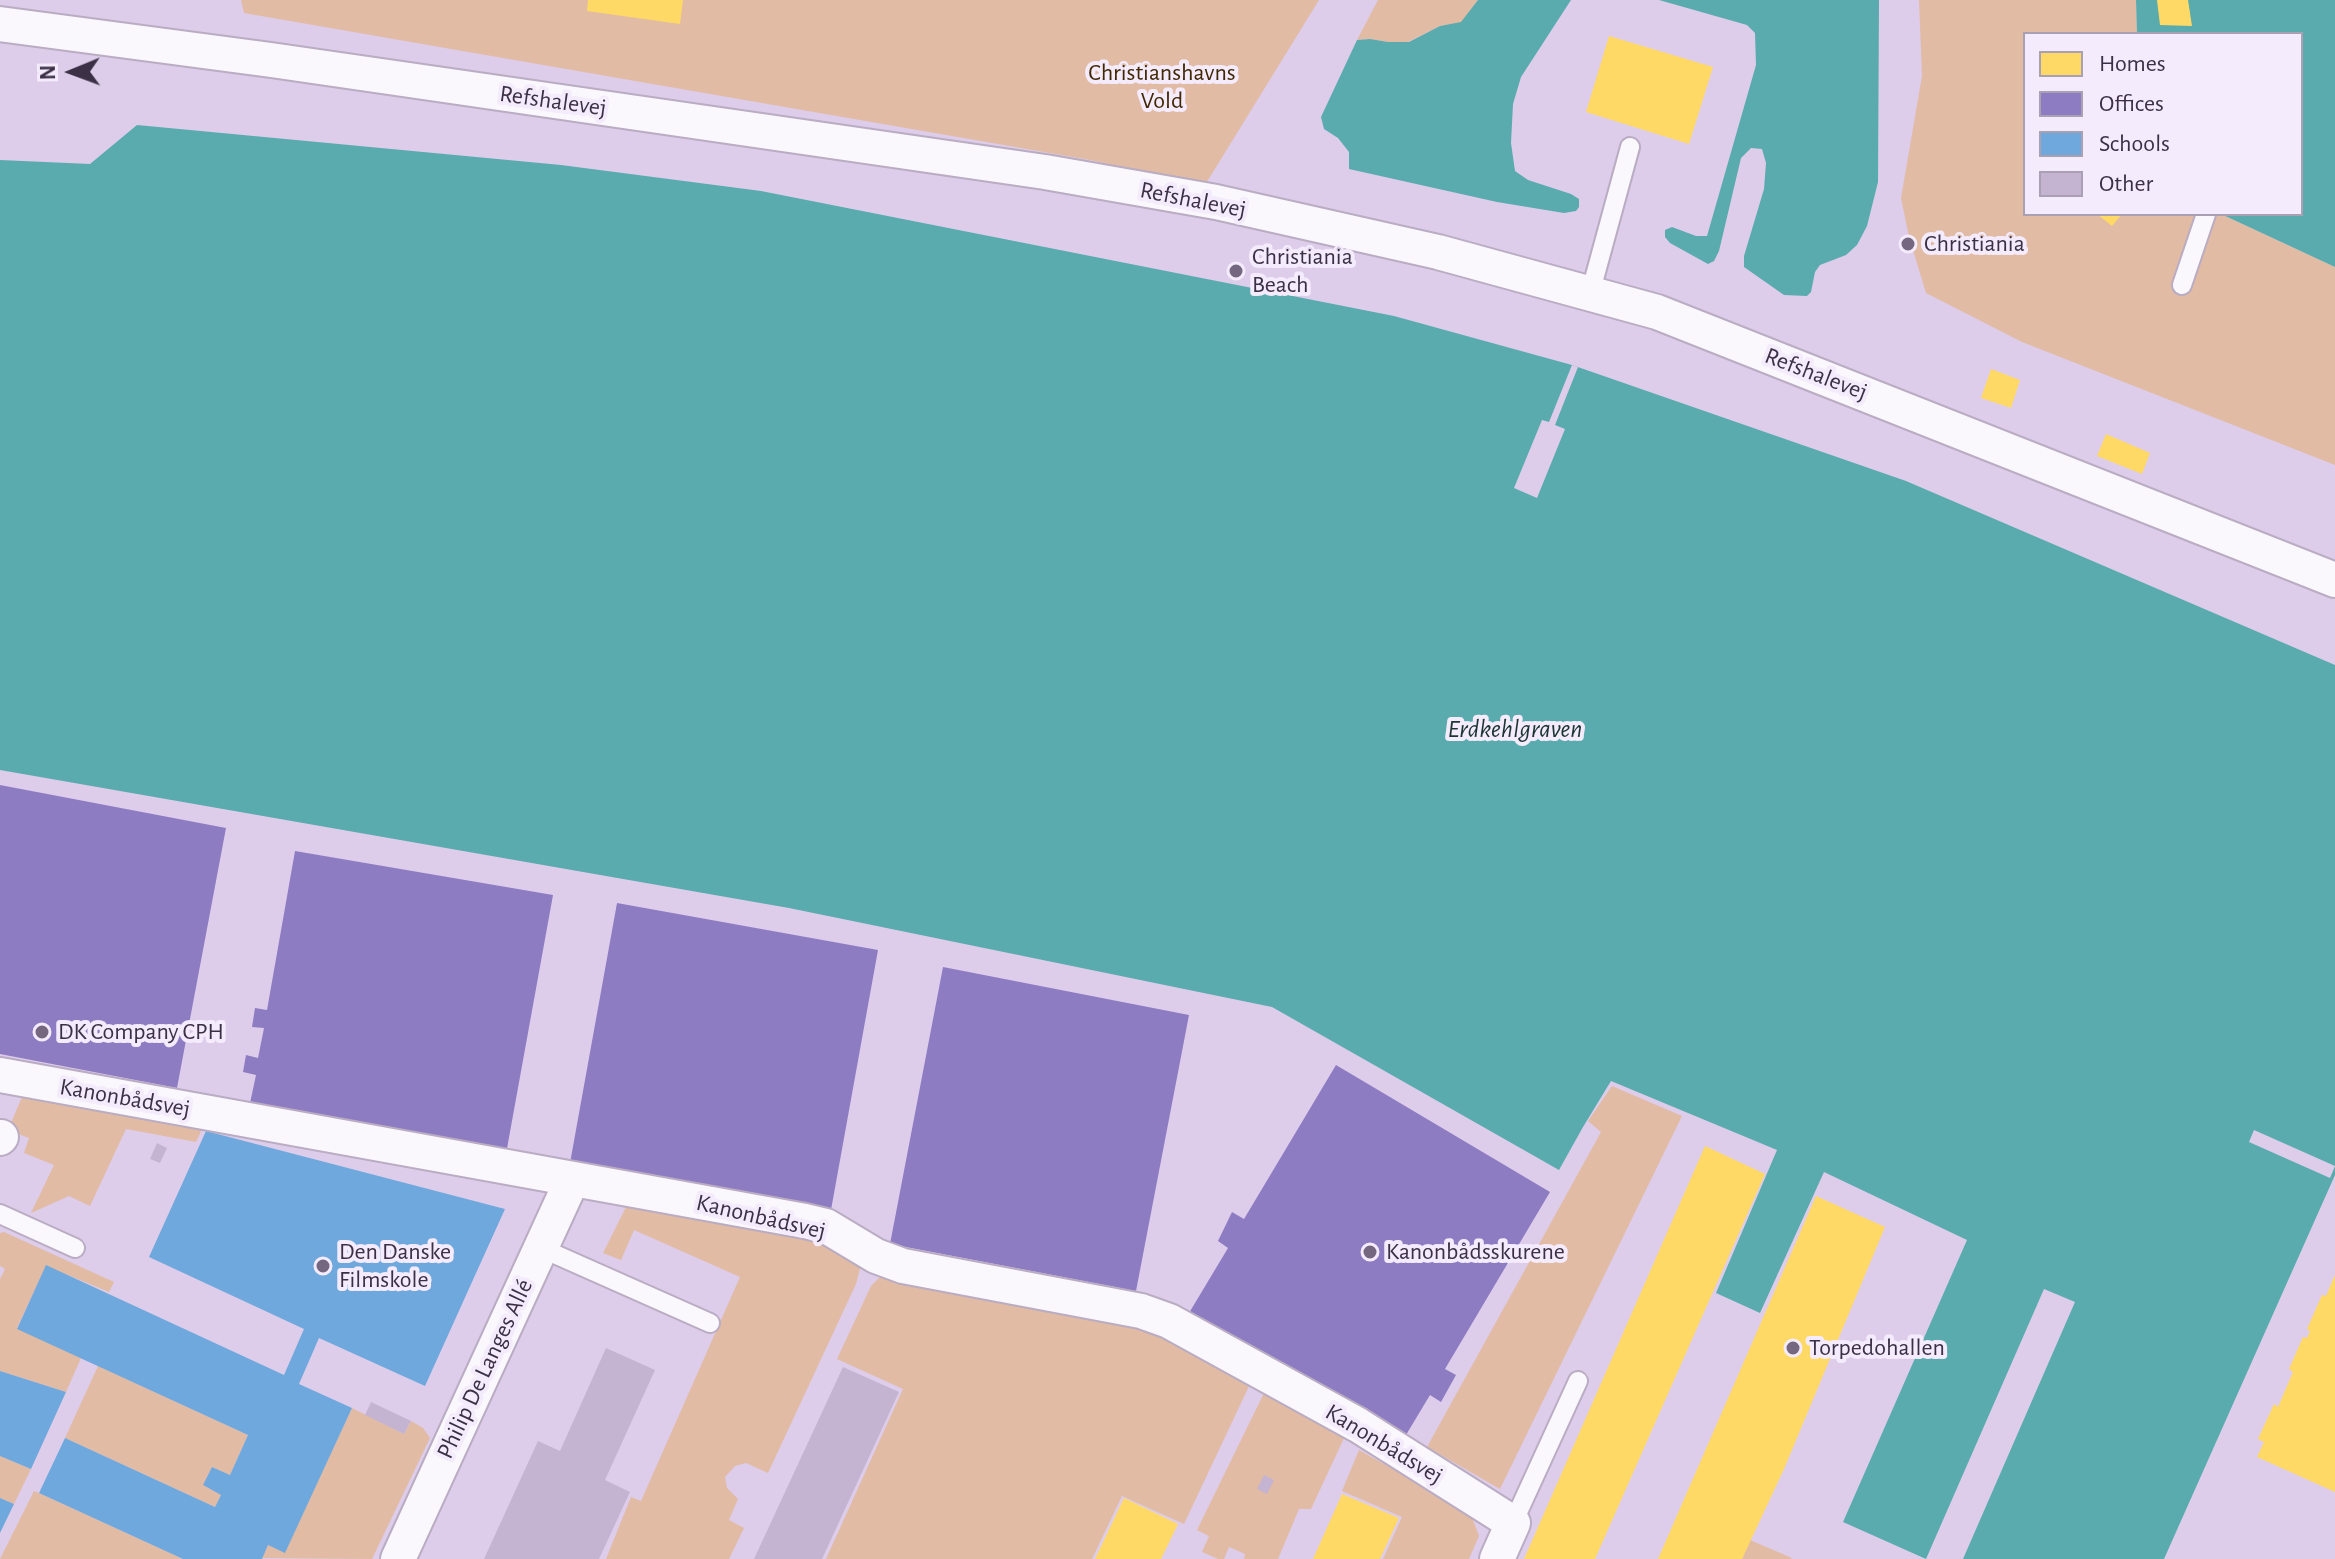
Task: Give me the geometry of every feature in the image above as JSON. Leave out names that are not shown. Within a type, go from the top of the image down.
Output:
[{"type":"street","name":"Refshalevej","points":[[0,24],[1045,172],[1216,202],[1438,252],[1671,318],[2335,580]]},
{"type":"street","name":"Kanonbådsvej","points":[[0,1075],[826,1226],[876,1256],[903,1266],[1141,1311],[1169,1321],[1358,1425],[1513,1523]]},
{"type":"street","name":"Philip De Langes Allé","points":[[398,1559],[572,1180]]},
{"type":"street","points":[[1497,1559],[1513,1523]]},
{"type":"lane","points":[[1590,294],[1630,147]]},
{"type":"lane","points":[[2182,285],[2205,216]]},
{"type":"lane","points":[[0,1214],[75,1248]]},
{"type":"lane","points":[[541,1248],[710,1323]]},
{"type":"lane","points":[[1513,1523],[1578,1381]]},
{"type":"green space","name":"Christianshavns Vold","points":[[241,0],[1319,0],[1205,185],[1090,160],[244,13]]},
{"type":"green space","points":[[1378,0],[1478,0],[1461,23],[1440,26],[1408,42],[1357,40]]},
{"type":"green space","points":[[1919,0],[2136,0],[2137,32],[2023,32],[2023,216],[2225,216],[2335,267],[2335,465],[2022,342],[1926,293],[1901,198],[1922,76]]},
{"type":"green space","points":[[1612,1086],[1682,1116],[1500,1489],[1427,1447],[1601,1132],[1588,1121]]},
{"type":"green space","points":[[22,1097],[202,1129],[196,1142],[126,1129],[90,1206],[69,1196],[31,1213],[54,1165],[24,1153],[29,1138],[8,1130]]},
{"type":"green space","points":[[626,1207],[802,1233],[829,1244],[861,1265],[856,1284],[768,1473],[746,1463],[735,1466],[725,1477],[727,1488],[738,1499],[729,1520],[744,1528],[729,1559],[606,1559],[631,1497],[641,1501],[740,1277],[634,1230],[621,1260],[603,1253]]},
{"type":"green space","points":[[4,1232],[114,1282],[109,1292],[46,1266],[17,1328],[81,1358],[66,1392],[0,1371],[0,1279],[5,1269],[0,1266],[0,1233]]},
{"type":"green space","points":[[882,1275],[1138,1325],[1174,1341],[1250,1384],[1184,1524],[1122,1496],[1092,1559],[826,1559],[903,1389],[837,1359],[871,1286]]},
{"type":"green space","points":[[98,1366],[248,1435],[230,1475],[212,1467],[203,1485],[221,1495],[215,1507],[65,1438]]},
{"type":"green space","points":[[1264,1393],[1345,1436],[1311,1509],[1299,1509],[1278,1559],[1244,1559],[1245,1554],[1229,1547],[1224,1559],[1218,1559],[1202,1552],[1209,1536],[1197,1530]]},
{"type":"green space","points":[[352,1408],[404,1434],[411,1421],[423,1428],[430,1438],[372,1559],[262,1558],[268,1545],[285,1552]]},
{"type":"green space","points":[[1359,1450],[1470,1512],[1479,1536],[1469,1559],[1383,1559],[1402,1517],[1342,1491]]},
{"type":"green space","points":[[0,1456],[31,1469],[14,1504],[0,1498]]},
{"type":"green space","points":[[34,1491],[39,1493],[183,1559],[0,1559]]},
{"type":"green space","points":[[1750,1540],[1792,1558],[1742,1559]]},
{"type":"water","points":[[1478,0],[1571,0],[1521,77],[1513,104],[1511,143],[1515,171],[1528,180],[1579,199],[1576,211],[1564,213],[1497,202],[1349,169],[1349,152],[1338,138],[1324,129],[1321,117],[1357,40],[1409,42],[1440,26],[1461,22]]},
{"type":"water","points":[[1659,0],[1879,0],[1878,182],[1867,226],[1857,245],[1846,255],[1820,265],[1807,296],[1784,295],[1744,267],[1744,256],[1764,189],[1766,163],[1762,149],[1751,148],[1741,158],[1714,261],[1708,264],[1670,243],[1665,237],[1665,230],[1672,227],[1696,236],[1707,236],[1756,65],[1755,33],[1747,25]]},
{"type":"water","points":[[2136,0],[2335,0],[2335,267],[2225,216],[2303,216],[2303,32],[2137,32]]},
{"type":"water","name":"Erdkehlgraven","points":[[137,125],[561,165],[761,191],[1394,316],[1572,365],[1906,481],[2335,665],[2335,1175],[2164,1559],[1963,1559],[2075,1302],[2044,1289],[1926,1559],[1843,1522],[1967,1240],[1824,1172],[1760,1313],[1716,1293],[1777,1150],[1611,1081],[1559,1170],[1272,1007],[789,908],[0,770],[0,160],[90,164]]},
{"type":"pier","points":[[1572,365],[1578,367],[1555,425],[1565,429],[1537,498],[1514,488],[1542,420],[1549,422]]},
{"type":"pier","points":[[2254,1130],[2335,1166],[2330,1178],[2249,1142]]},
{"type":"building: Homes","points":[[588,0],[683,0],[680,24],[587,11]]},
{"type":"building: Homes","points":[[2157,0],[2188,0],[2192,26],[2160,25]]},
{"type":"building: Homes","points":[[1609,36],[1713,67],[1689,144],[1586,112]]},
{"type":"building: Homes","points":[[2100,216],[2120,216],[2112,226]]},
{"type":"building: Homes","points":[[1991,369],[2020,380],[2011,408],[1981,398]]},
{"type":"building: Homes","points":[[2106,434],[2150,453],[2142,474],[2097,456]]},
{"type":"building: Homes","points":[[1705,1146],[1765,1174],[1595,1559],[1524,1559]]},
{"type":"building: Homes","name":"Torpedohallen","points":[[1816,1196],[1885,1227],[1784,1469],[1742,1559],[1658,1559]]},
{"type":"building: Homes","points":[[2335,1275],[2335,1492],[2257,1457],[2264,1442],[2258,1439],[2274,1404],[2278,1407],[2293,1372],[2289,1369],[2303,1337],[2307,1338],[2310,1331],[2307,1329],[2322,1295],[2326,1296]]},
{"type":"building: Homes","points":[[1342,1494],[1399,1518],[1380,1559],[1313,1559]]},
{"type":"building: Homes","points":[[1124,1498],[1178,1524],[1161,1559],[1095,1559]]},
{"type":"building: Offices","points":[[0,785],[226,828],[177,1088],[0,1054]]},
{"type":"building: Offices","points":[[295,851],[553,895],[506,1154],[249,1108],[256,1075],[243,1072],[246,1055],[258,1058],[264,1028],[252,1027],[255,1008],[267,1010]]},
{"type":"building: Offices","points":[[617,903],[878,950],[831,1210],[570,1163]]},
{"type":"building: Offices","points":[[943,967],[1189,1015],[1136,1291],[890,1244]]},
{"type":"building: Offices","points":[[1336,1065],[1550,1192],[1445,1369],[1456,1375],[1441,1402],[1430,1395],[1403,1440],[1189,1313],[1228,1248],[1218,1241],[1232,1212],[1244,1219]]},
{"type":"building: Schools","points":[[206,1131],[505,1209],[425,1386],[319,1338],[299,1384],[352,1408],[285,1553],[268,1545],[262,1559],[183,1559],[39,1493],[65,1438],[215,1507],[221,1495],[203,1485],[212,1467],[230,1475],[248,1435],[17,1329],[46,1265],[284,1375],[304,1329],[149,1257]]},
{"type":"building: Schools","points":[[0,1371],[66,1392],[31,1469],[0,1456]]},
{"type":"building: Schools","points":[[0,1498],[14,1504],[0,1533]]},
{"type":"building: Other","points":[[157,1143],[167,1148],[160,1163],[150,1159]]},
{"type":"building: Other","points":[[606,1348],[655,1370],[605,1480],[630,1492],[599,1559],[484,1559],[538,1441],[560,1451]]},
{"type":"building: Other","points":[[843,1367],[899,1392],[822,1559],[754,1559]]},
{"type":"building: Other","points":[[371,1402],[411,1421],[404,1434],[365,1415]]},
{"type":"building: Other","points":[[1264,1475],[1274,1480],[1267,1494],[1257,1489]]},
{"type":"place","name":"Christiania","points":[[1908,244]]},
{"type":"place","name":"Christiania Beach","points":[[1236,271]]},
{"type":"place","name":"DK Company CPH","points":[[42,1032]]},
{"type":"place","name":"Kanonbådsskurene","points":[[1370,1252]]},
{"type":"place","name":"Den Danske Filmskole","points":[[323,1266]]},
{"type":"place","name":"Torpedohallen","points":[[1793,1348]]}]
